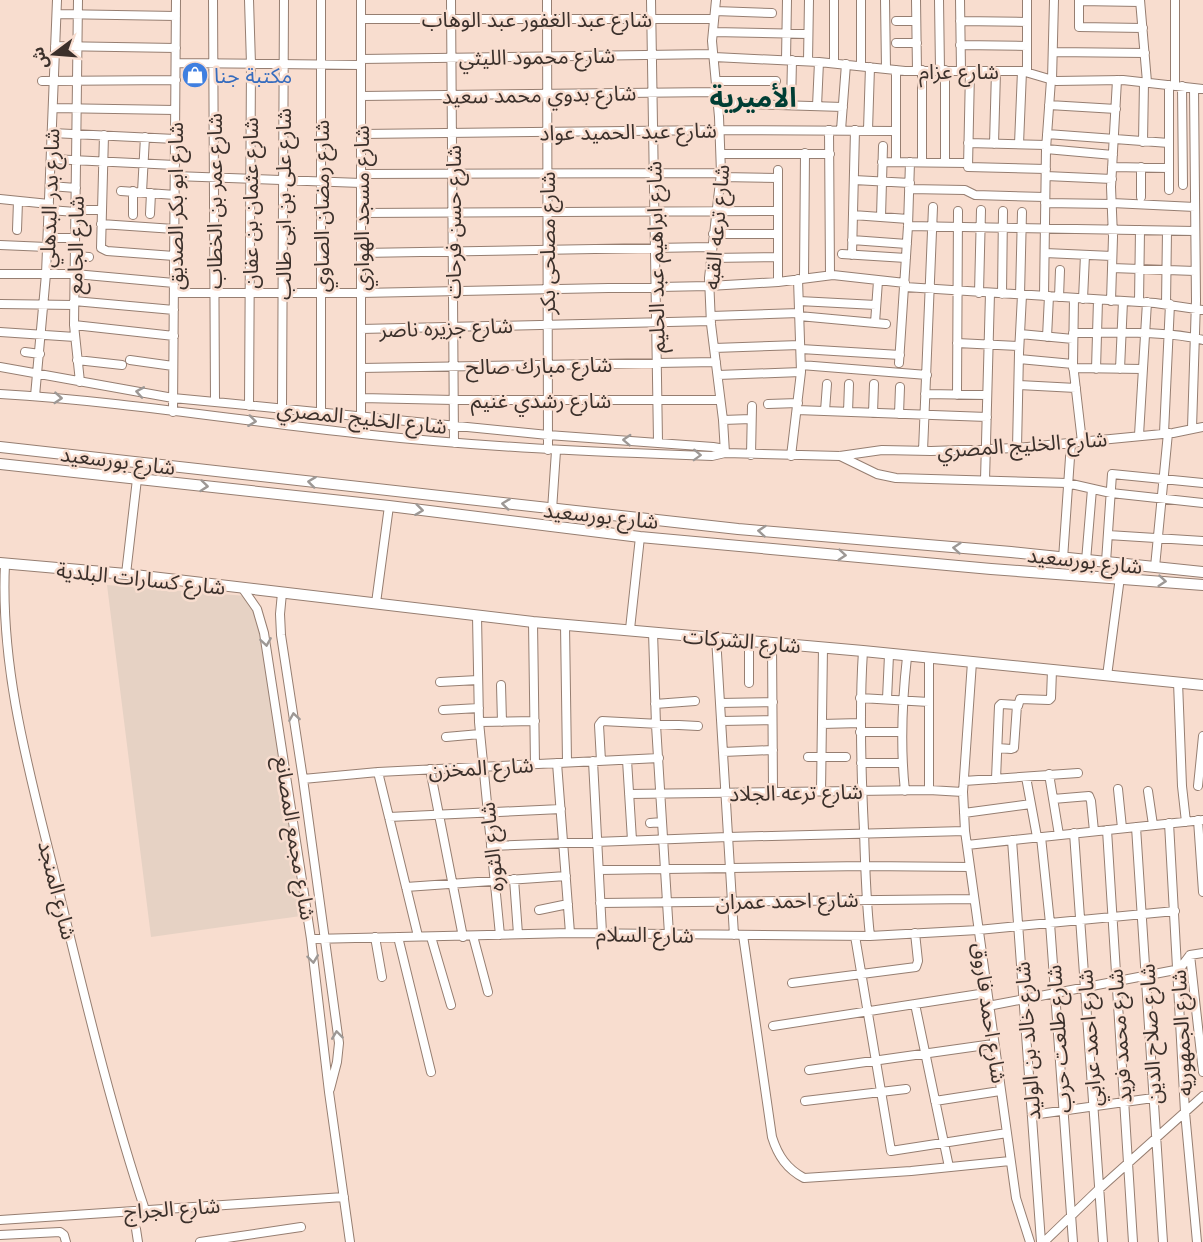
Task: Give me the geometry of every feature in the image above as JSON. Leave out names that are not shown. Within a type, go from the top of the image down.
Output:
[{"type":"main road","name":"شارع بورسعيد","points":[[0,447],[552,510],[1203,572]]},
{"type":"main road","points":[[26,449],[27,467]]},
{"type":"main road","points":[[49,452],[47,461],[50,470]]},
{"type":"main road","name":"شارع بورسعيد","points":[[0,464],[388,506],[640,537],[991,569],[1203,585]]},
{"type":"main road","points":[[988,550],[992,557],[991,569]]},
{"type":"main road","points":[[1011,552],[1010,560],[1015,570]]},
{"type":"main road","name":"شارع كسارات البلدية","points":[[2,564],[126,574],[282,593]]},
{"type":"main road","name":"شارع الشركات","points":[[282,593],[533,622],[749,640],[1203,685]]},
{"type":"street","name":"شارع بدر البدهلي","points":[[35,396],[46,274],[57,0]]},
{"type":"street","name":"شارع الجامع","points":[[78,0],[74,325],[80,382]]},
{"type":"street","name":"شارع ابو بكر الصديق","points":[[174,412],[176,0]]},
{"type":"street","name":"شارع عمر بن الخطاب","points":[[213,0],[215,402]]},
{"type":"street","name":"شارع عثمان بن عفان","points":[[249,0],[251,64],[249,406]]},
{"type":"street","name":"شارع على بن ابى طالب","points":[[282,408],[284,0]]},
{"type":"street","name":"شارع رمضان الصاوي","points":[[321,0],[321,412]]},
{"type":"street","name":"شارع مسجد الهواري","points":[[361,0],[361,416]]},
{"type":"street","name":"شارع حسن فرحات","points":[[451,0],[454,443]]},
{"type":"street","name":"شارع مصلحى بكر","points":[[547,0],[547,401],[548,435],[552,450],[552,510]]},
{"type":"street","name":"شارع ابراهيم عبد الحليم","points":[[651,0],[658,441]]},
{"type":"street","name":"شارع ترعه القبه","points":[[716,0],[713,32],[722,154],[711,247],[709,286],[725,453]]},
{"type":"street","points":[[787,0],[786,34],[791,105]]},
{"type":"street","points":[[808,62],[809,0]]},
{"type":"street","points":[[834,0],[834,63]]},
{"type":"street","points":[[861,0],[868,130]]},
{"type":"street","points":[[885,0],[896,131],[896,162]]},
{"type":"street","points":[[916,0],[922,162]]},
{"type":"street","points":[[939,0],[945,162]]},
{"type":"street","points":[[960,0],[960,45],[965,71],[968,165]]},
{"type":"street","points":[[1019,144],[1027,46],[1027,0]]},
{"type":"street","points":[[1047,337],[1046,147],[1052,80],[1054,0]]},
{"type":"street","points":[[1175,0],[1176,86],[1182,181],[1198,181]]},
{"type":"street","points":[[1143,28],[1079,27],[1079,1],[1140,1],[1143,28],[1145,53],[1143,142]]},
{"type":"street","name":"شارع عبد الغفور عبد الوهاب","points":[[361,19],[652,19],[772,13]]},
{"type":"street","points":[[57,14],[176,16]]},
{"type":"street","points":[[896,21],[916,21]]},
{"type":"street","points":[[960,21],[1027,22]]},
{"type":"street","points":[[713,32],[808,34]]},
{"type":"street","points":[[896,43],[917,43]]},
{"type":"street","points":[[960,45],[1027,46]]},
{"type":"street","points":[[56,46],[176,48]]},
{"type":"street","points":[[1053,52],[1145,53]]},
{"type":"street","name":"شارع محمود الليثي","points":[[176,63],[321,64],[452,57],[714,55]]},
{"type":"street","name":"شارع عزام","points":[[714,55],[891,69],[1024,72],[1052,80],[1117,80],[1199,88]]},
{"type":"street","points":[[817,106],[819,62]]},
{"type":"street","points":[[841,130],[846,64]]},
{"type":"street","points":[[994,144],[996,71]]},
{"type":"street","points":[[1111,301],[1112,167],[1117,80]]},
{"type":"street","points":[[42,81],[176,81]]},
{"type":"street","points":[[716,81],[776,81]]},
{"type":"street","points":[[1169,190],[1169,143],[1176,86]]},
{"type":"street","points":[[1192,428],[1193,359],[1198,338],[1199,310],[1197,210],[1199,88]]},
{"type":"street","name":"شارع بدوي محمد سعيد","points":[[361,96],[717,92]]},
{"type":"street","points":[[718,104],[843,107]]},
{"type":"street","points":[[1049,105],[1116,109]]},
{"type":"street","points":[[53,108],[175,110]]},
{"type":"street","name":"شارع عبد الحميد عواد","points":[[361,134],[720,130],[896,131]]},
{"type":"street","points":[[829,130],[830,275]]},
{"type":"street","points":[[852,255],[855,130]]},
{"type":"street","points":[[52,133],[175,139]]},
{"type":"street","points":[[1047,134],[1169,143]]},
{"type":"street","points":[[104,135],[101,248],[174,256]]},
{"type":"street","points":[[132,215],[142,192],[145,137]]},
{"type":"street","points":[[968,143],[1019,144],[1113,155]]},
{"type":"street","points":[[881,217],[883,146]]},
{"type":"street","points":[[792,456],[801,369],[799,301],[805,153]]},
{"type":"street","points":[[722,154],[830,154]]},
{"type":"street","points":[[51,159],[175,165]]},
{"type":"street","points":[[882,162],[945,162],[1112,180]]},
{"type":"street","points":[[714,348],[801,347],[900,359],[910,162]]},
{"type":"street","points":[[1112,167],[1169,168]]},
{"type":"street","points":[[1141,167],[1141,197]]},
{"type":"street","points":[[175,176],[321,182],[452,174],[654,172],[721,175],[778,174],[778,282]]},
{"type":"street","points":[[854,180],[965,190],[975,195],[1197,210]]},
{"type":"street","points":[[50,186],[76,188]]},
{"type":"street","points":[[121,190],[175,195]]},
{"type":"street","points":[[142,192],[150,214]]},
{"type":"street","points":[[0,199],[76,212]]},
{"type":"street","points":[[17,230],[18,201]]},
{"type":"street","points":[[923,451],[933,207]]},
{"type":"street","points":[[87,210],[102,210]]},
{"type":"street","points":[[980,293],[981,210]]},
{"type":"street","points":[[361,213],[778,211]]},
{"type":"street","points":[[957,394],[958,211]]},
{"type":"street","points":[[1002,294],[1003,211]]},
{"type":"street","points":[[1017,448],[1022,212]]},
{"type":"street","points":[[853,215],[881,217],[932,226],[1140,230],[1198,235]]},
{"type":"street","points":[[101,224],[174,229]]},
{"type":"street","points":[[1139,435],[1145,334],[1140,269],[1140,230]]},
{"type":"street","points":[[1155,567],[1166,433],[1169,334],[1167,231]]},
{"type":"street","points":[[713,234],[778,234]]},
{"type":"street","points":[[0,245],[75,238]]},
{"type":"street","points":[[852,240],[907,244]]},
{"type":"street","points":[[361,253],[711,247]]},
{"type":"street","points":[[1045,253],[1112,256]]},
{"type":"street","points":[[842,254],[906,258]]},
{"type":"street","points":[[1082,442],[1073,366],[1073,336],[1086,255]]},
{"type":"street","points":[[75,256],[89,257]]},
{"type":"street","points":[[710,258],[778,256]]},
{"type":"street","points":[[1112,268],[1198,269]]},
{"type":"street","points":[[1059,297],[1060,270]]},
{"type":"street","points":[[0,274],[75,274],[174,283]]},
{"type":"street","points":[[174,293],[361,293],[709,286],[778,282],[830,275],[929,290],[1143,302],[1199,310]]},
{"type":"street","points":[[875,323],[878,281]]},
{"type":"street","points":[[985,480],[990,293]]},
{"type":"street","points":[[1096,369],[1098,300]]},
{"type":"street","points":[[799,301],[876,305]]},
{"type":"street","points":[[1120,369],[1123,301]]},
{"type":"street","points":[[0,304],[74,303],[174,310]]},
{"type":"street","name":"شارع جزيره ناصر","points":[[361,329],[656,322],[799,314],[886,324]]},
{"type":"street","points":[[74,325],[174,336]]},
{"type":"street","points":[[0,333],[75,337]]},
{"type":"street","points":[[1020,334],[1047,337],[1097,333],[1169,334],[1198,338]]},
{"type":"street","points":[[957,343],[1019,346]]},
{"type":"street","points":[[25,352],[40,354]]},
{"type":"street","points":[[1019,359],[1096,369],[1143,369]]},
{"type":"street","points":[[1193,359],[1203,359]]},
{"type":"street","points":[[77,360],[122,365]]},
{"type":"street","points":[[130,360],[173,366]]},
{"type":"street","name":"شارع مبارك صالح","points":[[361,368],[716,362]]},
{"type":"street","name":"شارع الخليج المصري","points":[[0,368],[173,398],[548,435],[658,441],[719,448],[725,453]]},
{"type":"street","points":[[718,375],[801,369],[927,375]]},
{"type":"street","points":[[825,411],[827,384]]},
{"type":"street","points":[[848,412],[849,384]]},
{"type":"street","points":[[873,413],[874,384]]},
{"type":"street","points":[[1019,385],[1076,387]]},
{"type":"street","points":[[899,414],[900,387]]},
{"type":"street","points":[[1192,387],[1203,387]]},
{"type":"street","name":"شارع الخليج المصري","points":[[0,394],[80,400],[454,443],[552,450],[712,456],[725,453],[840,456],[882,450],[1017,448],[1166,433],[1203,427]]},
{"type":"street","points":[[925,394],[987,395]]},
{"type":"street","name":"شارع رشدي غنيم","points":[[361,398],[547,401],[720,400]]},
{"type":"street","points":[[768,404],[825,411],[987,417]]},
{"type":"street","points":[[751,454],[752,406]]},
{"type":"street","points":[[723,420],[751,419]]},
{"type":"street","points":[[1063,558],[1071,443]]},
{"type":"street","name":"شارع الخليج المصري","points":[[840,456],[858,467],[896,478],[1067,483],[1111,493],[1203,502]]},
{"type":"street","points":[[1106,562],[1112,474],[1203,483]]},
{"type":"street","points":[[126,574],[137,478]]},
{"type":"street","points":[[1086,561],[1092,489]]},
{"type":"street","points":[[376,603],[388,506]]},
{"type":"street","points":[[1108,535],[1203,541]]},
{"type":"street","points":[[630,629],[640,537]]},
{"type":"street","name":"شارع المنجد","points":[[2,564],[3,631],[12,705],[107,1087],[145,1210]]},
{"type":"street","points":[[1107,676],[1120,578]]},
{"type":"street","name":"شارع مجمع المصانع","points":[[243,589],[253,602],[263,625],[311,939],[350,1242]]},
{"type":"street","name":"شارع مجمع المصانع","points":[[282,593],[281,635],[339,1043],[338,1062],[329,1092]]},
{"type":"street","name":"شارع الثوره","points":[[477,616],[479,722],[500,935]]},
{"type":"street","points":[[533,622],[535,764]]},
{"type":"street","points":[[565,625],[567,762]]},
{"type":"street","points":[[653,632],[656,725],[669,934]]},
{"type":"street","points":[[716,638],[734,935]]},
{"type":"street","points":[[748,683],[749,640]]},
{"type":"street","points":[[772,643],[773,792]]},
{"type":"street","points":[[821,791],[823,647]]},
{"type":"street","points":[[863,651],[860,698],[861,791],[865,899],[870,936]]},
{"type":"street","points":[[886,699],[889,655]]},
{"type":"street","points":[[905,790],[901,732],[907,657]]},
{"type":"street","points":[[929,659],[930,790]]},
{"type":"street","name":"شارع احمد فاروق","points":[[972,662],[963,792],[965,831],[1010,1161],[1018,1209],[1030,1242]]},
{"type":"street","points":[[998,748],[1011,749],[1014,747],[1020,699],[1049,700],[1053,670]]},
{"type":"street","points":[[440,682],[478,680]]},
{"type":"street","points":[[1178,682],[1182,786],[1186,822]]},
{"type":"street","points":[[501,684],[502,722]]},
{"type":"street","points":[[860,698],[929,702]]},
{"type":"street","points":[[655,704],[695,701]]},
{"type":"street","points":[[720,703],[773,702]]},
{"type":"street","points":[[996,779],[1000,704],[1018,706]]},
{"type":"street","points":[[443,710],[479,708]]},
{"type":"street","points":[[721,721],[772,720]]},
{"type":"street","points":[[479,722],[535,721]]},
{"type":"street","points":[[602,933],[597,842],[597,761],[600,722],[698,726]]},
{"type":"street","points":[[822,724],[901,732]]},
{"type":"street","points":[[446,737],[480,734]]},
{"type":"street","points":[[1182,786],[1201,786],[1203,736]]},
{"type":"street","points":[[723,752],[773,750]]},
{"type":"street","points":[[808,757],[846,757]]},
{"type":"street","name":"شارع المخزن","points":[[303,779],[378,772],[658,758]]},
{"type":"street","points":[[627,760],[632,840]]},
{"type":"street","points":[[557,763],[570,933]]},
{"type":"street","points":[[861,763],[902,763]]},
{"type":"street","points":[[430,770],[453,884],[468,937],[488,992]]},
{"type":"street","points":[[378,772],[418,936]]},
{"type":"street","points":[[964,781],[1078,773]]},
{"type":"street","points":[[1049,774],[1059,835]]},
{"type":"street","name":"شارع طلعت حرب","points":[[1026,777],[1039,837],[1050,923],[1073,1242]]},
{"type":"street","points":[[1118,789],[1122,828]]},
{"type":"street","name":"شارع ترعه الجلاد","points":[[629,794],[905,790],[963,792]]},
{"type":"street","points":[[1148,791],[1152,825]]},
{"type":"street","points":[[1053,799],[1089,796],[1094,831]]},
{"type":"street","points":[[964,813],[1031,804]]},
{"type":"street","points":[[389,818],[561,809]]},
{"type":"street","points":[[967,845],[1200,820],[1203,892]]},
{"type":"street","points":[[650,823],[662,822]]},
{"type":"street","name":"شارع الجمهوريه","points":[[1169,823],[1185,1112],[1197,1242]]},
{"type":"street","name":"شارع صلاح الدين","points":[[1136,827],[1163,1242]]},
{"type":"street","name":"شارع محمد فريد","points":[[1107,830],[1133,1242]]},
{"type":"street","points":[[491,846],[864,832],[965,831]]},
{"type":"street","name":"شارع احمد عرابي","points":[[1074,833],[1103,1242]]},
{"type":"street","name":"شارع خالد بن الوليد","points":[[1012,840],[1043,1242]]},
{"type":"street","points":[[599,870],[730,867],[970,867]]},
{"type":"street","points":[[406,887],[566,876]]},
{"type":"street","points":[[514,879],[518,934]]},
{"type":"street","name":"شارع احمد عمران","points":[[600,903],[974,899]]},
{"type":"street","points":[[539,910],[568,904]]},
{"type":"street","name":"شارع السلام","points":[[311,939],[570,933],[870,936],[978,930],[1175,911]]},
{"type":"street","points":[[792,983],[916,967],[918,961],[915,933]]},
{"type":"street","points":[[743,935],[772,1137],[776,1150],[792,1172],[804,1178],[1010,1161]]},
{"type":"street","points":[[855,936],[890,1150],[892,1152],[1007,1133]]},
{"type":"street","points":[[398,937],[431,1072]]},
{"type":"street","points":[[431,937],[451,1005]]},
{"type":"street","points":[[375,938],[382,977]]},
{"type":"street","points":[[988,1006],[1178,969],[1190,955],[1203,953]]},
{"type":"street","points":[[1190,955],[1203,1072]]},
{"type":"street","points":[[773,1026],[986,993]]},
{"type":"street","points":[[915,1004],[949,1167]]},
{"type":"street","points":[[808,1070],[993,1044]]},
{"type":"street","points":[[805,1101],[906,1089]]},
{"type":"street","points":[[935,1101],[1000,1090]]},
{"type":"street","points":[[1043,1242],[1203,1096]]},
{"type":"street","points":[[1032,1115],[1154,1098]]},
{"type":"street","name":"شارع الجراج","points":[[0,1220],[344,1197]]},
{"type":"street","points":[[200,1242],[244,1239],[301,1227]]},
{"type":"street","points":[[136,1229],[138,1242]]},
{"type":"street","points":[[0,1234],[60,1232],[65,1240]]},
{"type":"shaded area","points":[[107,585],[247,596],[261,622],[301,916],[151,937]]},
{"type":"place","name":"مكتبة جنا","points":[[195,75]]},
{"type":"district","name":"الأميرية","points":[[753,97]]}]
